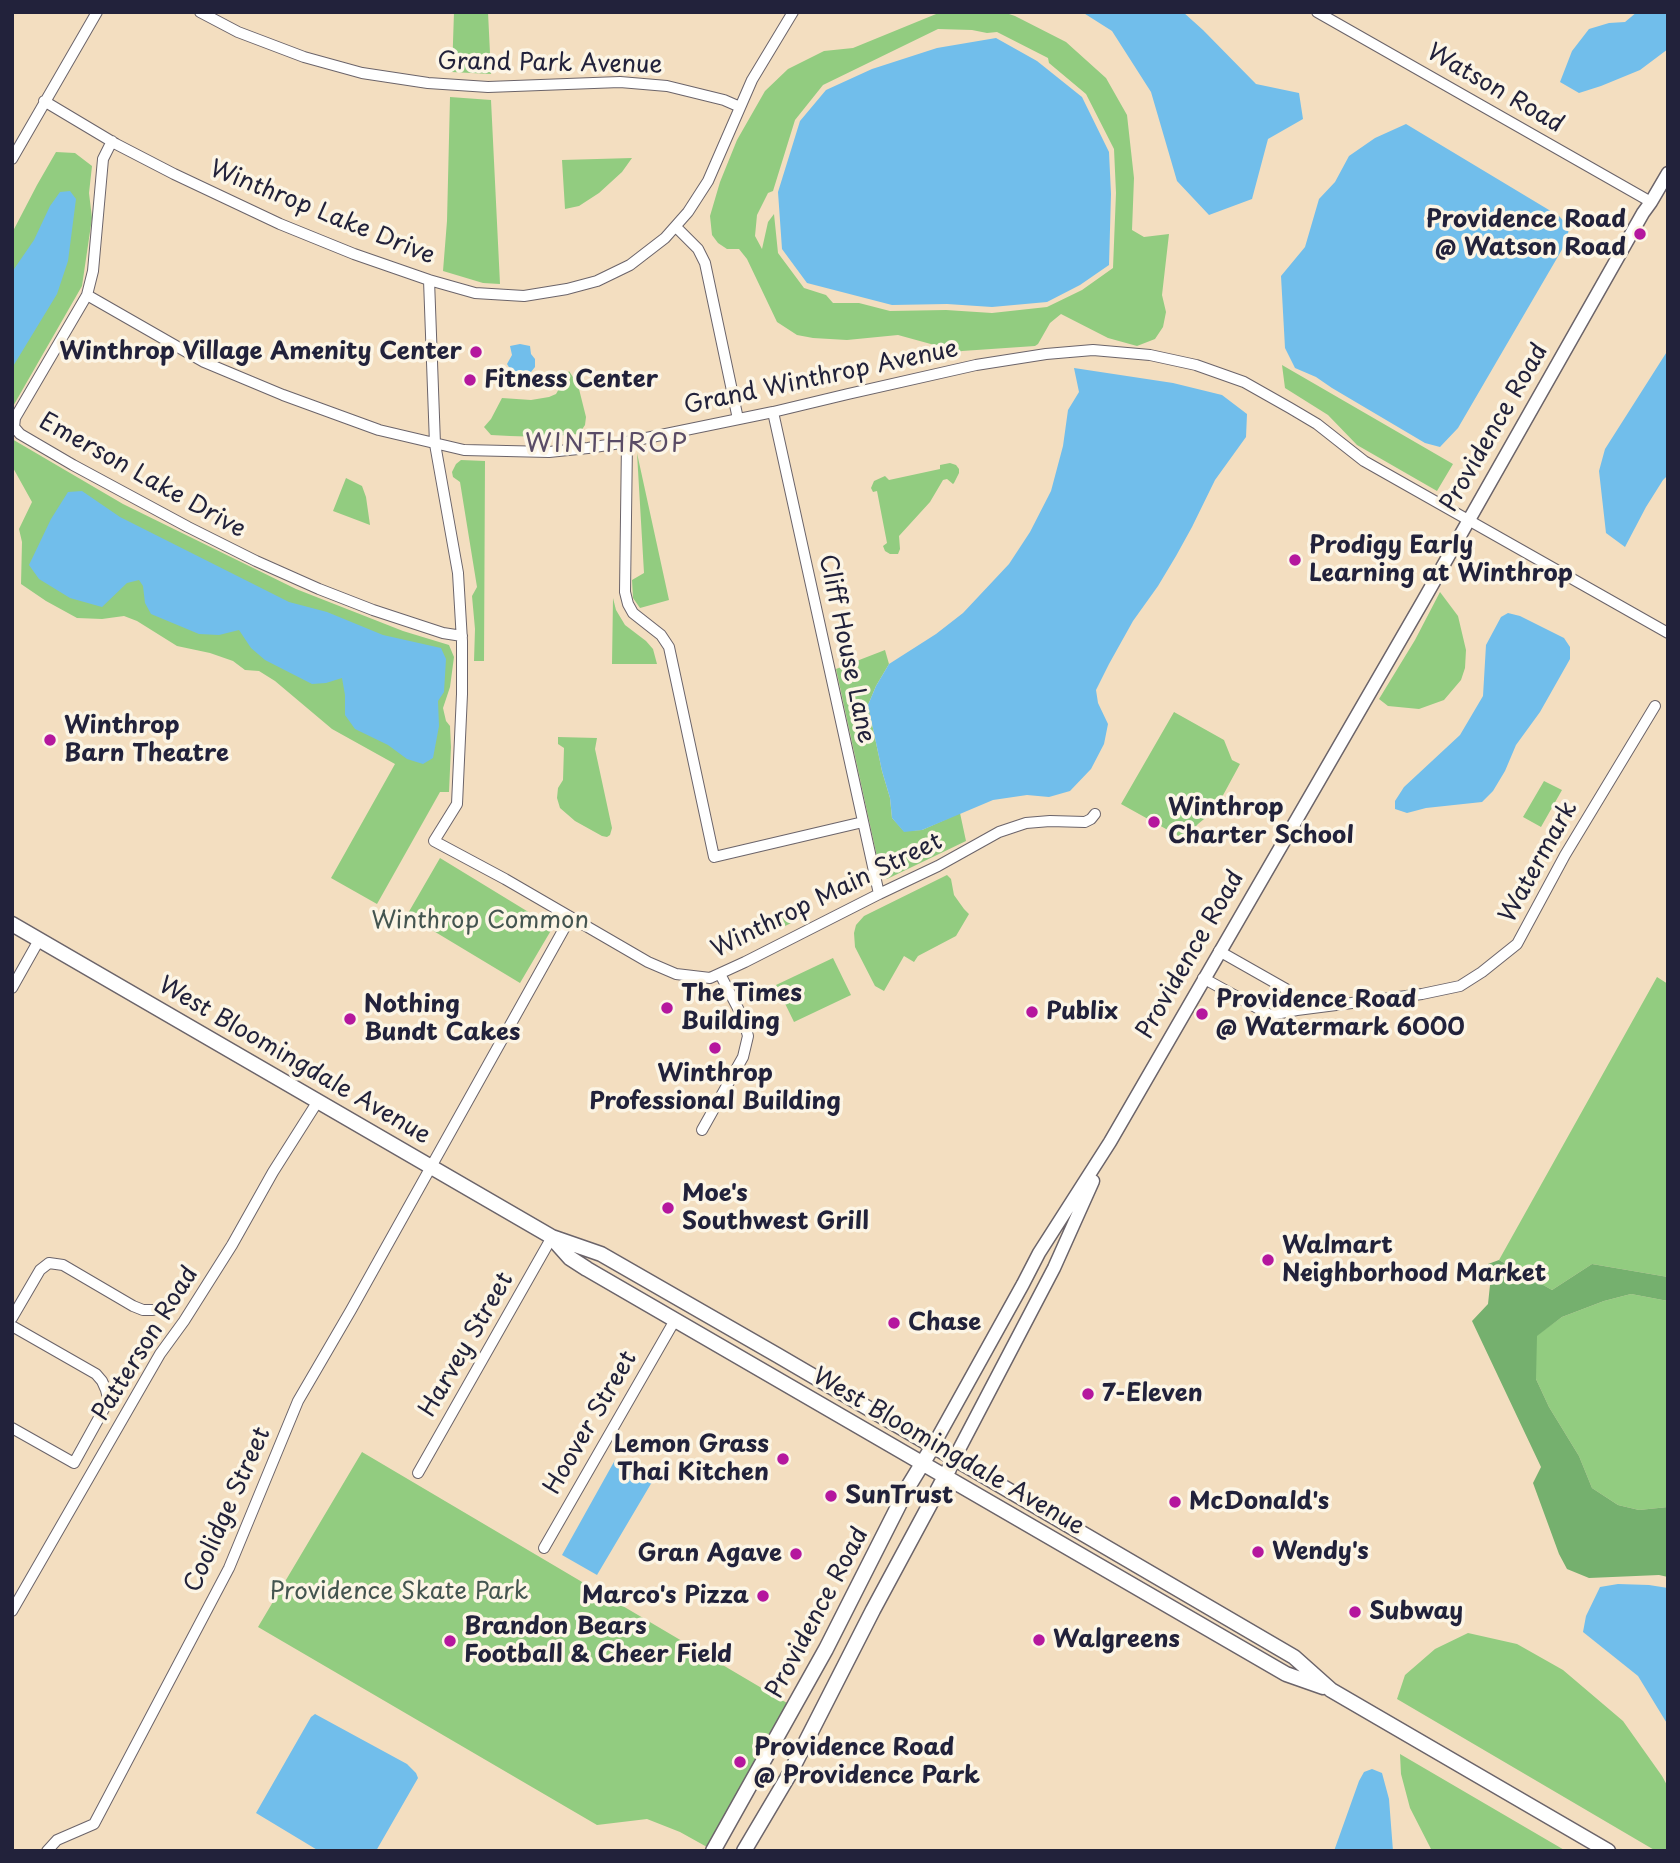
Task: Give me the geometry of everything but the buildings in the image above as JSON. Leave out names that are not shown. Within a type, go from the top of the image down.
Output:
[{"type":"main road","name":"West Bloomingdale Avenue","points":[[12,925],[552,1237],[601,1254],[933,1446],[1294,1657],[1331,1690]]},
{"type":"main road","name":"West Bloomingdale Avenue","points":[[552,1237],[570,1258],[587,1269],[1286,1674],[1331,1690],[1608,1851]]},
{"type":"main road","points":[[587,1269],[607,1270],[663,1301],[671,1302],[677,1298]]},
{"type":"main road","name":"Providence Road","points":[[713,1851],[826,1649],[933,1446]]},
{"type":"main road","name":"Providence Road","points":[[744,1851],[800,1754],[954,1459]]},
{"type":"street","points":[[12,159],[97,12]]},
{"type":"street","name":"Grand Park Avenue","points":[[201,12],[238,32],[304,57],[373,75],[428,83],[488,87],[620,82],[667,86],[724,100],[740,107]]},
{"type":"street","name":"Winthrop Lake Drive","points":[[44,101],[174,174],[280,224],[429,280],[475,293],[524,296],[597,281],[631,265],[665,238],[688,212],[708,181],[752,80],[793,12]]},
{"type":"street","name":"Watson Road","points":[[1317,12],[1651,202]]},
{"type":"street","name":"Emerson Lake Drive","points":[[112,141],[103,159],[93,271],[87,295],[15,418],[14,428],[20,434],[165,514],[256,561],[373,610],[443,633],[462,636]]},
{"type":"street","name":"Providence Road","points":[[933,1446],[1039,1253],[1110,1142],[1668,173]]},
{"type":"street","points":[[676,226],[698,249],[705,263],[738,418]]},
{"type":"street","points":[[429,280],[435,443],[458,573],[462,636]]},
{"type":"street","name":"Grand Winthrop Avenue","points":[[87,295],[215,367],[283,395],[379,430],[464,450],[549,452],[627,442],[773,412],[976,365],[1046,354],[1093,351],[1150,355],[1196,365],[1244,382],[1317,424],[1364,461],[1668,634]]},
{"type":"street","name":"Cliff House Lane","points":[[773,412],[879,894]]},
{"type":"street","points":[[627,442],[625,592],[633,612],[661,635],[669,647],[714,857],[863,822]]},
{"type":"street","name":"Winthrop Main Street","points":[[462,636],[457,804],[434,841],[644,960],[676,974],[710,978],[720,974],[1011,827],[1038,822],[1085,822],[1095,814]]},
{"type":"street","name":"Watermark","points":[[1203,978],[1270,1015],[1460,986],[1517,944],[1565,855],[1655,706]]},
{"type":"street","name":"Coolidge Street","points":[[47,1851],[57,1840],[94,1824],[229,1568],[298,1401],[570,918]]},
{"type":"street","points":[[12,988],[39,940]]},
{"type":"street","points":[[1219,951],[1286,989],[1297,1010]]},
{"type":"street","points":[[702,1130],[743,1057],[748,1036],[743,1017],[720,974]]},
{"type":"street","name":"Patterson Road","points":[[12,1611],[160,1354],[232,1245],[273,1172],[318,1101]]},
{"type":"street","name":"Providence Road","points":[[954,1459],[1054,1268],[1110,1142]]},
{"type":"street","name":"Harvey Street","points":[[418,1472],[552,1237]]},
{"type":"street","points":[[12,1318],[40,1270],[49,1263],[63,1265],[134,1306],[153,1310]]},
{"type":"street","name":"Hoover Street","points":[[544,1548],[675,1320]]},
{"type":"street","points":[[12,1326],[96,1374],[102,1381],[108,1398],[106,1407],[74,1463],[12,1428]]},
{"type":"green space","points":[[454,12],[488,12],[491,74],[452,72]]},
{"type":"green space","points":[[941,12],[1003,12],[1066,42],[1106,78],[1127,115],[1134,178],[1132,230],[1144,237],[1169,234],[1162,295],[1166,312],[1163,327],[1155,339],[1137,346],[1108,338],[1061,314],[1050,323],[1035,346],[951,354],[938,346],[898,335],[847,340],[813,338],[797,335],[777,322],[747,259],[739,249],[727,249],[712,235],[710,216],[737,140],[765,91],[788,69],[824,51],[853,48]],"holes":[[[938,29],[997,32],[1048,58],[1049,63],[1086,94],[1114,149],[1116,193],[1113,268],[1082,290],[1047,307],[992,313],[890,311],[859,303],[833,303],[826,295],[804,288],[778,253],[774,214],[768,222],[762,249],[755,236],[757,215],[768,193],[773,191],[795,120],[823,85]]]},
{"type":"green space","points":[[450,97],[491,100],[500,284],[483,283],[443,271]]},
{"type":"green space","points":[[56,152],[75,153],[92,166],[89,193],[92,218],[82,286],[12,408],[12,233]]},
{"type":"green space","points":[[632,158],[622,172],[599,193],[579,206],[565,209],[562,160]]},
{"type":"green space","points":[[1282,365],[1453,464],[1437,491],[1357,445],[1328,415],[1285,388]]},
{"type":"green space","points":[[569,371],[578,385],[586,417],[585,425],[579,434],[542,437],[491,435],[484,427],[502,398],[531,400],[549,397],[556,394]]},
{"type":"green space","points":[[12,439],[123,504],[296,589],[403,631],[449,645],[454,657],[450,687],[443,708],[450,726],[449,792],[440,792],[377,904],[331,878],[395,764],[332,729],[275,681],[259,671],[245,670],[233,661],[177,646],[124,616],[77,618],[21,584],[22,542],[19,529],[32,502],[12,466]]},
{"type":"green space","points":[[637,453],[669,600],[640,608],[633,598],[632,580],[644,573]]},
{"type":"green space","points":[[461,460],[485,461],[484,661],[474,661],[472,596],[477,587],[460,482],[453,477],[452,472]]},
{"type":"green space","points":[[950,463],[959,469],[954,483],[943,480],[930,502],[899,536],[898,554],[885,551],[883,546],[887,543],[877,491],[873,492],[871,488],[874,481],[885,476],[889,480],[940,469],[940,465]]},
{"type":"green space","points":[[346,478],[362,486],[370,525],[333,511]]},
{"type":"green space","points":[[1440,592],[1458,616],[1466,650],[1461,680],[1444,700],[1419,709],[1388,706],[1379,699]]},
{"type":"green space","points":[[613,598],[616,610],[625,625],[653,649],[657,664],[612,664]]},
{"type":"green space","points":[[885,650],[889,664],[868,705],[890,798],[892,818],[904,831],[922,830],[960,813],[966,841],[887,879],[881,875],[836,669]]},
{"type":"green space","points":[[1174,712],[1224,740],[1232,760],[1240,764],[1215,810],[1184,839],[1121,804]]},
{"type":"green space","points":[[558,737],[597,738],[595,749],[612,828],[607,837],[575,821],[560,808],[557,798],[558,788],[563,780],[564,748],[558,744]]},
{"type":"green space","points":[[1544,781],[1562,790],[1541,827],[1523,817]]},
{"type":"green space","name":"Winthrop Common","points":[[440,858],[553,927],[520,983],[407,915]]},
{"type":"green space","points":[[947,875],[951,879],[954,895],[969,914],[956,936],[918,956],[914,962],[904,956],[884,991],[875,986],[855,947],[856,925],[864,916]]},
{"type":"green space","points":[[810,906],[810,914],[762,937],[753,930],[756,920]]},
{"type":"green space","points":[[833,958],[851,995],[794,1022],[776,985]]},
{"type":"green space","points":[[1657,977],[1668,984],[1668,1277],[1592,1264],[1552,1290],[1499,1260]]},
{"type":"green space","points":[[1499,1260],[1552,1290],[1592,1264],[1668,1277],[1668,1301],[1631,1294],[1604,1301],[1562,1317],[1537,1336],[1536,1379],[1549,1407],[1579,1456],[1592,1488],[1618,1505],[1639,1510],[1668,1507],[1668,1577],[1659,1575],[1589,1578],[1567,1569],[1559,1554],[1533,1483],[1541,1467],[1472,1321],[1488,1304],[1488,1264]]},
{"type":"green space","points":[[1631,1294],[1668,1301],[1668,1507],[1639,1510],[1618,1505],[1592,1488],[1579,1456],[1549,1407],[1536,1379],[1536,1336],[1562,1317]]},
{"type":"green space","name":"Providence Skate Park","points":[[362,1452],[787,1703],[707,1847],[680,1832],[647,1819],[597,1825],[258,1627]]},
{"type":"green space","points":[[1468,1633],[1517,1644],[1563,1670],[1623,1721],[1668,1787],[1668,1851],[1656,1851],[1397,1699],[1405,1675],[1435,1649]]},
{"type":"green space","points":[[1400,1754],[1566,1851],[1432,1851],[1410,1808],[1401,1774]]},
{"type":"water","points":[[1082,12],[1183,12],[1256,84],[1299,93],[1303,119],[1268,139],[1252,199],[1209,215],[1177,181],[1151,92],[1112,31]]},
{"type":"water","points":[[1637,12],[1668,14],[1668,49],[1640,70],[1579,93],[1560,82],[1572,51],[1589,29],[1625,22]]},
{"type":"water","points":[[996,38],[1037,61],[1082,97],[1109,152],[1109,265],[1080,285],[1047,302],[992,307],[892,305],[807,283],[782,249],[778,192],[800,121],[826,90],[872,69],[937,48]]},
{"type":"water","points":[[1406,124],[1559,216],[1569,227],[1567,241],[1458,428],[1440,447],[1425,443],[1316,377],[1295,368],[1285,348],[1281,276],[1305,247],[1319,199],[1335,182],[1349,156],[1375,138]]},
{"type":"water","points":[[70,191],[76,199],[68,261],[57,294],[12,368],[12,272],[34,240],[50,206],[60,192]]},
{"type":"water","points":[[510,346],[530,346],[535,359],[531,380],[522,383],[510,380],[512,372],[507,364],[512,355]]},
{"type":"water","points":[[1668,350],[1668,475],[1646,507],[1625,547],[1606,533],[1599,471],[1605,449]]},
{"type":"water","points":[[1074,368],[1173,383],[1222,395],[1247,414],[1246,437],[1215,480],[1176,556],[1133,621],[1096,690],[1098,703],[1108,724],[1104,744],[1091,769],[1070,791],[1049,797],[1027,795],[993,800],[922,830],[904,832],[892,818],[890,798],[868,705],[889,664],[963,613],[1009,564],[1030,532],[1051,491],[1063,446],[1068,410],[1079,392]]},
{"type":"water","points":[[82,491],[120,517],[289,602],[327,612],[383,635],[441,648],[446,659],[444,692],[438,701],[439,726],[433,758],[423,764],[407,759],[388,745],[355,729],[345,715],[342,678],[312,684],[265,660],[251,648],[239,630],[219,635],[199,634],[151,614],[139,580],[127,583],[102,607],[70,598],[39,579],[29,565],[51,519],[68,492]]},
{"type":"water","points":[[1508,613],[1520,616],[1564,638],[1570,647],[1570,659],[1540,712],[1516,745],[1493,791],[1482,802],[1426,808],[1407,813],[1395,809],[1395,801],[1404,787],[1460,735],[1483,696],[1486,645],[1501,617]]},
{"type":"water","points":[[615,1460],[652,1482],[597,1575],[562,1555]]},
{"type":"water","points":[[1618,1584],[1668,1588],[1668,1725],[1638,1676],[1583,1632],[1586,1616],[1600,1587]]},
{"type":"water","points":[[315,1714],[407,1764],[416,1773],[418,1778],[376,1851],[319,1851],[256,1813]]},
{"type":"water","points":[[1372,1769],[1382,1773],[1389,1799],[1393,1851],[1334,1851],[1359,1781],[1364,1772]]},
{"type":"place","name":"Providence Road @ Watson Road","points":[[1640,234]]},
{"type":"place","name":"Winthrop Village Amenity Center","points":[[476,352]]},
{"type":"place","name":"Fitness Center","points":[[470,380]]},
{"type":"place","name":"Prodigy Early Learning at Winthrop","points":[[1295,560]]},
{"type":"place","name":"Winthrop Barn Theatre","points":[[50,740]]},
{"type":"place","name":"Winthrop Charter School","points":[[1154,822]]},
{"type":"place","name":"The Times Building","points":[[667,1008]]},
{"type":"place","name":"Publix","points":[[1032,1012]]},
{"type":"place","name":"Providence Road @ Watermark 6000","points":[[1202,1014]]},
{"type":"place","name":"Nothing Bundt Cakes","points":[[350,1019]]},
{"type":"place","name":"Winthrop Professional Building","points":[[715,1048]]},
{"type":"place","name":"Moe's Southwest Grill","points":[[668,1208]]},
{"type":"place","name":"Walmart Neighborhood Market","points":[[1268,1260]]},
{"type":"place","name":"Chase","points":[[894,1323]]},
{"type":"place","name":"7-Eleven","points":[[1088,1394]]},
{"type":"place","name":"Lemon Grass Thai Kitchen","points":[[783,1459]]},
{"type":"place","name":"SunTrust","points":[[831,1496]]},
{"type":"place","name":"McDonald's","points":[[1175,1502]]},
{"type":"place","name":"Wendy's","points":[[1258,1552]]},
{"type":"place","name":"Gran Agave","points":[[796,1554]]},
{"type":"place","name":"Marco's Pizza","points":[[763,1596]]},
{"type":"place","name":"Subway","points":[[1355,1612]]},
{"type":"place","name":"Walgreens","points":[[1039,1640]]},
{"type":"place","name":"Brandon Bears Football & Cheer Field","points":[[450,1641]]},
{"type":"place","name":"Providence Road @ Providence Park","points":[[740,1762]]},
{"type":"district","name":"WINTHROP","points":[[607,445]]}]
